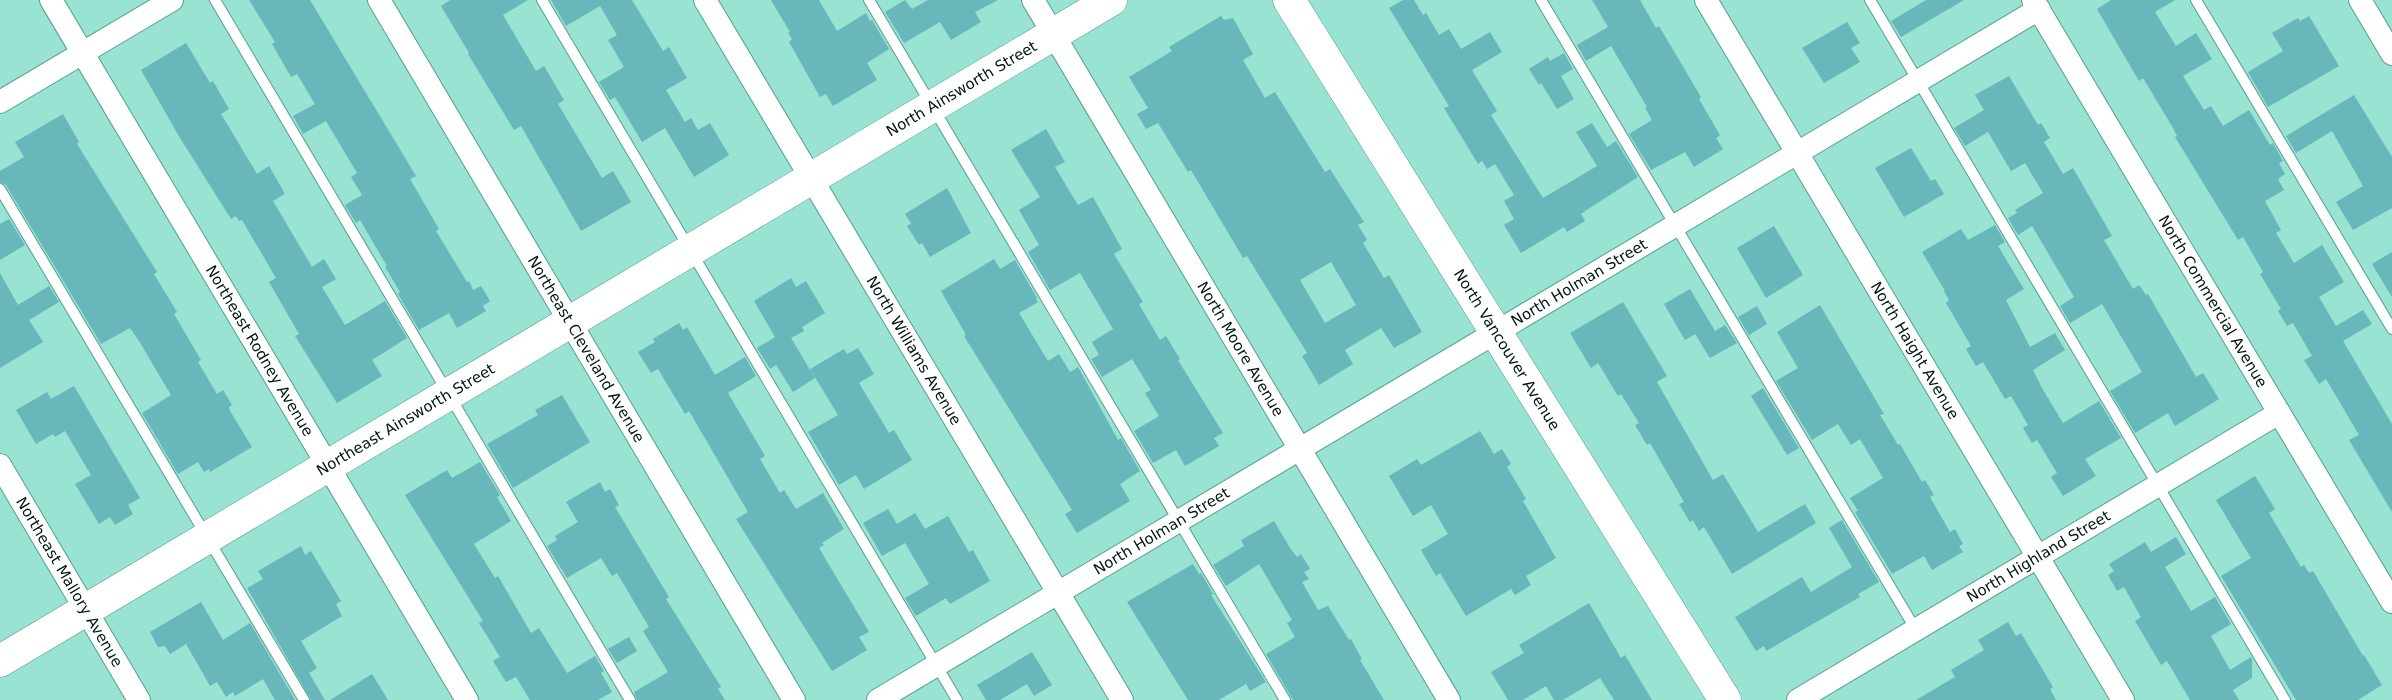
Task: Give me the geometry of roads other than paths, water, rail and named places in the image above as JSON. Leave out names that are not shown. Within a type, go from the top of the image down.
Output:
[{"type":"street","name":"Northeast Rodney Avenue","points":[[51,0],[467,700]]},
{"type":"street","points":[[0,102],[172,0]]},
{"type":"street","name":"Northeast Cleveland Avenue","points":[[378,0],[571,321],[794,700]]},
{"type":"street","name":"North Williams Avenue","points":[[705,0],[1122,700]]},
{"type":"street","name":"North Moore Avenue","points":[[1033,0],[1449,700]]},
{"type":"street","name":"North Ainsworth Street","points":[[811,178],[1112,0]]},
{"type":"street","name":"North Vancouver Avenue","points":[[1289,0],[1725,700]]},
{"type":"street","name":"North Haight Avenue","points":[[1706,0],[2123,700]]},
{"type":"street","points":[[2360,0],[2392,54]]},
{"type":"street","name":"North Holman Street","points":[[878,700],[1918,81],[2036,5]]},
{"type":"street","name":"North Commercial Avenue","points":[[2036,5],[2392,602]]},
{"type":"street","name":"Northeast Ainsworth Street","points":[[0,661],[811,178]]},
{"type":"street","name":"North Highland Street","points":[[1798,700],[2279,413]]},
{"type":"street","name":"Northeast Mallory Avenue","points":[[0,465],[140,700]]},
{"type":"lane","points":[[215,0],[630,700]]},
{"type":"lane","points":[[542,0],[957,700]]},
{"type":"lane","points":[[869,0],[1285,700]]},
{"type":"lane","points":[[1541,0],[1916,630]]},
{"type":"lane","points":[[1870,0],[2285,700]]},
{"type":"lane","points":[[2196,0],[2392,329]]},
{"type":"lane","points":[[0,189],[304,700]]}]
